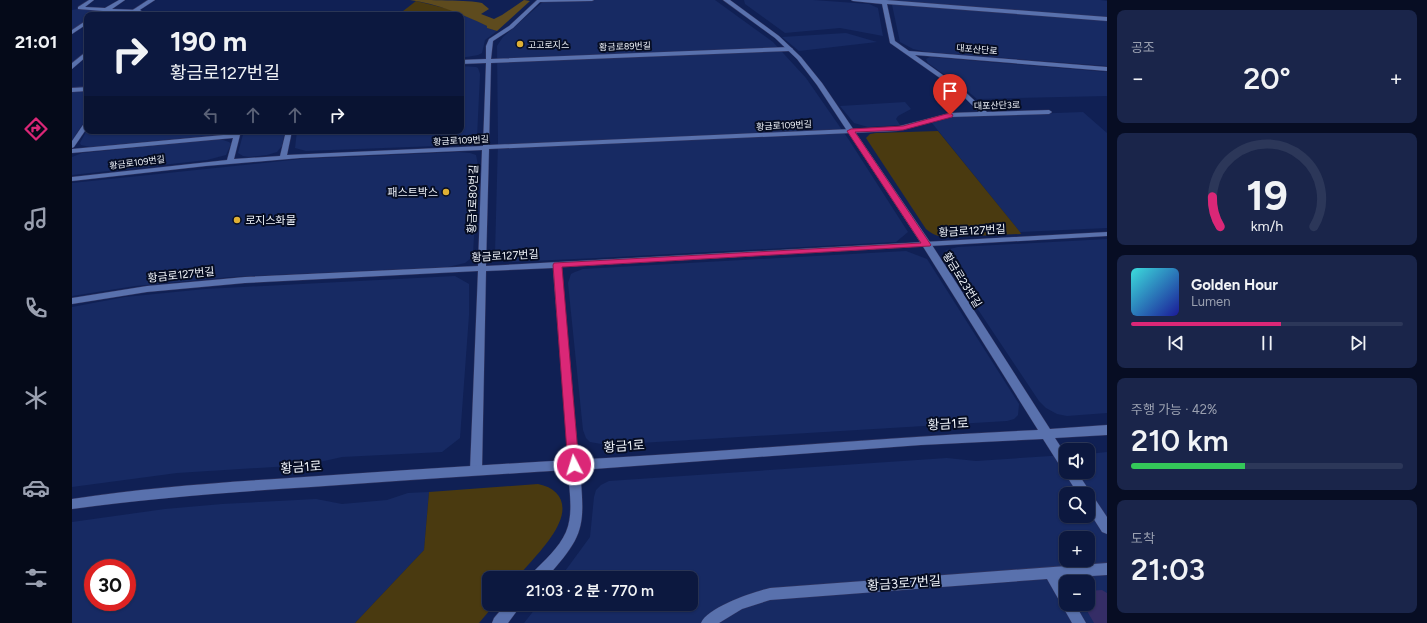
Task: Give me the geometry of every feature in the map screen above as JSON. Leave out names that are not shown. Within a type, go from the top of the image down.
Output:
[{"type":"street","points":[[92,0],[80,8],[125,12]]},
{"type":"street","points":[[103,12],[123,0]]},
{"type":"street","points":[[135,12],[152,0]]},
{"type":"street","points":[[136,12],[159,0]]},
{"type":"street","points":[[539,1],[592,0]]},
{"type":"street","name":"황금로23번길","points":[[726,0],[759,23],[790,49],[820,84],[927,245],[1059,454]]},
{"type":"street","points":[[853,0],[884,1],[1107,19]]},
{"type":"street","name":"황금1로80번길","points":[[476,470],[488,61],[491,40],[511,27],[539,1]]},
{"type":"street","points":[[884,1],[892,42],[959,89],[985,114]]},
{"type":"street","points":[[72,32],[84,24]]},
{"type":"street","points":[[72,59],[84,49]]},
{"type":"street","name":"황금로89번길","points":[[464,62],[790,49]]},
{"type":"street","name":"대포산단로","points":[[908,53],[1107,69]]},
{"type":"street","points":[[72,67],[84,56]]},
{"type":"street","points":[[72,90],[84,89]]},
{"type":"street","name":"대포산단3로","points":[[851,131],[903,128],[950,115],[1049,112]]},
{"type":"street","points":[[72,146],[84,128]]},
{"type":"street","name":"황금로109번길","points":[[72,179],[283,157],[851,131]]},
{"type":"street","points":[[72,151],[229,134]]},
{"type":"street","points":[[230,162],[238,134]]},
{"type":"street","points":[[283,157],[288,134]]},
{"type":"street","name":"황금로127번길","points":[[72,300],[147,289],[225,282],[927,245],[1107,234]]},
{"type":"street","points":[[543,571],[567,542],[573,531],[576,516],[574,465],[557,265]]},
{"type":"street","name":"황금1로","points":[[72,504],[133,495],[187,490],[913,441],[1107,430]]},
{"type":"street","points":[[1095,510],[1107,528]]},
{"type":"street","name":"황금3로7번길","points":[[708,623],[736,604],[750,598],[770,594],[1107,569]]},
{"type":"street","points":[[1050,573],[1059,589]]},
{"type":"street","points":[[499,623],[509,611]]},
{"type":"street","points":[[1072,611],[1079,623]]},
{"type":"shaded area","points":[[410,0],[482,3],[489,9],[481,14],[494,19],[524,0],[530,1],[497,31],[487,28],[487,26],[464,15],[464,12],[455,12],[430,4]]},
{"type":"shaded area","points":[[545,0],[715,0],[773,42],[806,78],[849,140],[908,232],[896,242],[509,262],[495,253],[498,142],[497,46],[503,37]]},
{"type":"shaded area","points":[[744,0],[813,0],[869,4],[878,8],[883,36],[840,28],[785,33],[745,4]]},
{"type":"shaded area","points":[[891,0],[1107,1],[1107,66],[927,52],[913,49],[900,42]]},
{"type":"shaded area","points":[[416,1],[457,11],[455,12],[402,12]]},
{"type":"shaded area","points":[[72,10],[106,10],[103,12],[84,12],[84,24],[72,32]]},
{"type":"shaded area","points":[[464,14],[487,26],[487,28],[497,31],[485,40],[482,53],[464,57]]},
{"type":"shaded area","points":[[846,33],[877,42],[799,51],[782,37]]},
{"type":"shaded area","points":[[930,57],[1107,72],[1107,96],[977,99],[928,63],[926,59]]},
{"type":"shaded area","points":[[464,66],[478,68],[480,74],[477,137],[470,143],[462,145],[306,151],[295,148],[297,134],[464,134]]},
{"type":"shaded area","points":[[84,91],[84,122],[72,140],[72,92]]},
{"type":"shaded area","points":[[905,102],[911,109],[898,116],[896,119],[900,125],[868,127],[854,123],[840,106]]},
{"type":"shaded area","points":[[1083,112],[1107,133],[1107,228],[1020,232],[932,123],[953,117]]},
{"type":"shaded area","points":[[938,131],[1021,234],[948,237],[931,233],[926,229],[866,138],[870,134],[876,133]]},
{"type":"shaded area","points":[[85,134],[221,134],[90,147],[81,145],[80,143]]},
{"type":"shaded area","points":[[243,134],[284,134],[282,146],[277,152],[249,157],[238,153]]},
{"type":"shaded area","points":[[223,140],[231,144],[226,155],[207,160],[72,175],[72,157],[82,153]]},
{"type":"shaded area","points":[[459,152],[476,155],[478,165],[473,254],[465,263],[448,267],[231,277],[135,286],[72,296],[72,183],[301,159]]},
{"type":"shaded area","points":[[1107,239],[1107,413],[1067,416],[1057,414],[1046,408],[1039,401],[967,293],[944,254],[946,250],[958,247]]},
{"type":"shaded area","points":[[906,251],[927,259],[1019,404],[1018,415],[1014,419],[1007,421],[607,445],[590,442],[586,438],[583,430],[568,283],[571,274],[583,269]]},
{"type":"shaded area","points":[[455,276],[469,284],[469,315],[460,438],[442,452],[342,457],[306,465],[177,473],[72,487],[72,307],[125,297],[205,289]]},
{"type":"shaded area","points":[[1107,452],[1107,623],[524,623],[533,611],[698,611],[698,571],[565,571],[590,537],[596,490],[601,485],[609,481],[947,458],[976,461],[1059,455],[1059,479],[1095,479],[1095,453]]},
{"type":"shaded area","points":[[538,484],[551,489],[560,498],[562,503],[562,516],[546,545],[523,571],[482,571],[482,611],[489,611],[479,623],[355,623],[424,550],[429,492]]},
{"type":"shaded area","points":[[429,492],[424,550],[355,623],[72,623],[72,522],[165,509],[222,504],[316,499],[342,504],[387,500],[408,493]]},
{"type":"building","points":[[1095,590],[1102,590],[1107,593],[1107,623],[1094,623],[1087,611],[1095,611]]},
{"type":"place","name":"고고로지스","points":[[520,44]]},
{"type":"place","name":"패스트박스","points":[[446,192]]},
{"type":"place","name":"로지스화물","points":[[237,220]]},
{"type":"route","points":[[574,465],[557,265],[927,245],[851,131],[903,128],[950,115]]}]
